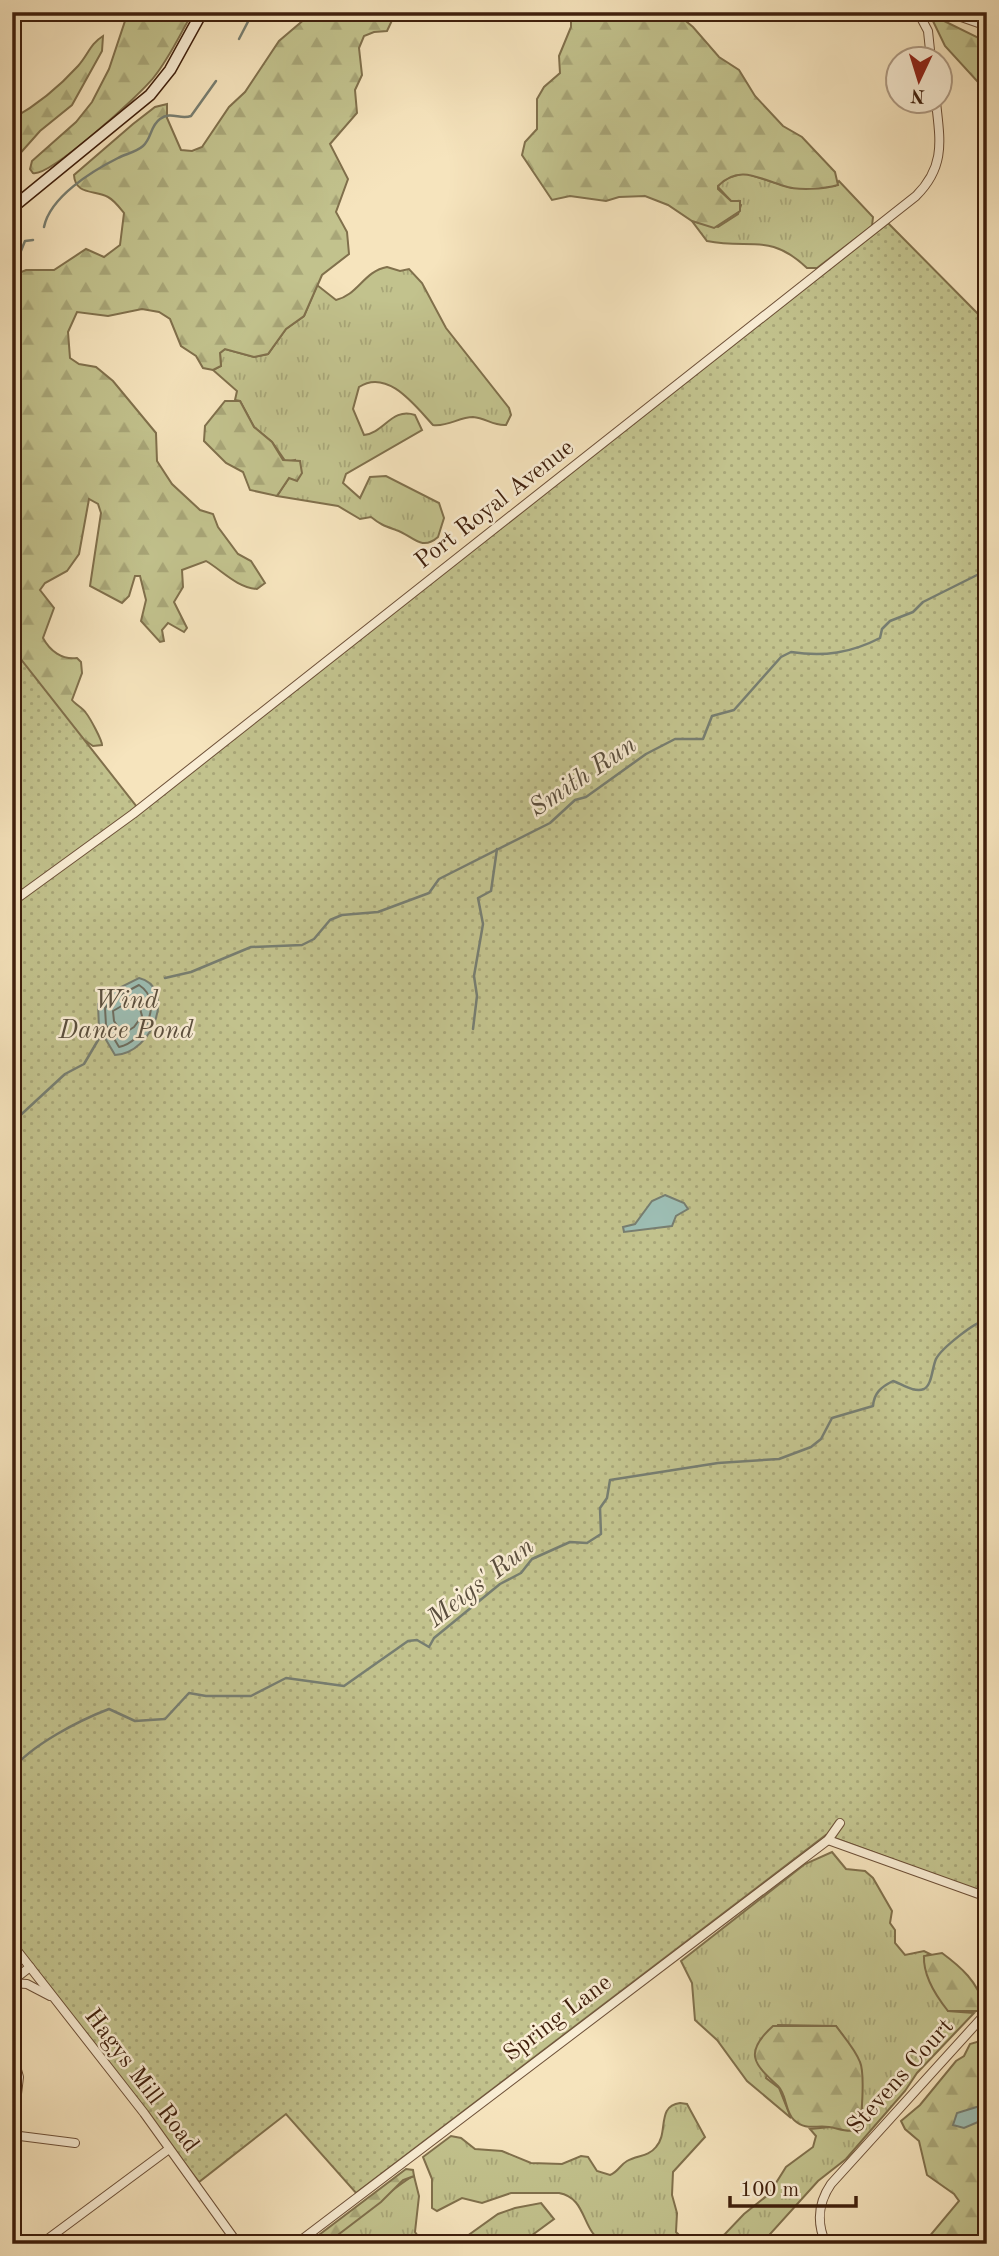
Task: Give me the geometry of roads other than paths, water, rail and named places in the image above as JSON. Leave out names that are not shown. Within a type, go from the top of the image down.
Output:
[{"type":"main road","points":[[12,208],[150,94],[170,70],[202,12]]},
{"type":"street","points":[[918,12],[928,31],[930,46]]},
{"type":"street","points":[[947,12],[987,26]]},
{"type":"street","name":"Port Royal Avenue","points":[[12,902],[135,812],[916,196],[931,179],[938,164],[936,116]]},
{"type":"street","name":"Spring Lane","points":[[296,2244],[828,1840],[839,1823]]},
{"type":"street","points":[[828,1840],[987,1897]]},
{"type":"street","name":"Hagys Mill Road","points":[[12,1944],[238,2244]]},
{"type":"street","points":[[12,1982],[30,1967]]},
{"type":"street","points":[[12,1982],[27,1984],[53,1997]]},
{"type":"street","name":"Stevens Court","points":[[826,2244],[819,2216],[822,2200],[831,2183],[987,2012]]},
{"type":"street","points":[[12,2052],[19,2077],[12,2136],[75,2143]]},
{"type":"street","points":[[41,2244],[169,2149]]},
{"type":"water","name":"Wind Dance Pond","points":[[139,978],[150,984],[157,994],[155,1020],[140,1044],[128,1052],[115,1055],[99,1028],[98,1004],[109,993]]},
{"type":"water","points":[[665,1195],[684,1203],[688,1209],[676,1216],[672,1226],[624,1232],[623,1227],[635,1224],[652,1201]]},
{"type":"water","points":[[980,2106],[984,2110],[985,2119],[964,2128],[953,2125],[957,2113]]},
{"type":"waterway","points":[[239,39],[253,12]]},
{"type":"waterway","points":[[44,227],[54,205],[63,195],[108,163],[143,146],[160,119],[168,116],[191,116],[216,81]]},
{"type":"waterway","points":[[12,273],[25,241],[33,240]]},
{"type":"waterway","name":"Smith Run","points":[[165,978],[191,972],[251,947],[302,945],[314,939],[330,920],[342,915],[378,912],[429,893],[439,879],[550,823],[575,800],[586,797],[646,754],[675,739],[703,739],[712,716],[734,710],[781,657],[791,652],[837,652],[869,643],[880,638],[882,629],[890,621],[913,612],[923,602],[987,570]]},
{"type":"waterway","points":[[473,1029],[477,996],[474,976],[483,924],[478,898],[491,891],[497,849]]},
{"type":"waterway","name":"Smith Run","points":[[12,1123],[65,1074],[84,1064],[104,1030]]},
{"type":"waterway","name":"Meigs' Run","points":[[12,1770],[43,1743],[109,1709],[135,1721],[165,1719],[189,1693],[206,1696],[251,1696],[286,1678],[344,1686],[408,1641],[417,1640],[429,1647],[434,1638],[500,1584],[521,1573],[532,1559],[570,1542],[587,1543],[601,1534],[600,1508],[607,1498],[610,1480],[718,1463],[779,1459],[811,1447],[821,1439],[832,1418],[873,1406],[879,1391],[893,1381],[912,1389],[927,1387],[939,1354],[967,1330],[987,1320]]},
{"type":"railway","points":[[981,12],[987,19]]}]
